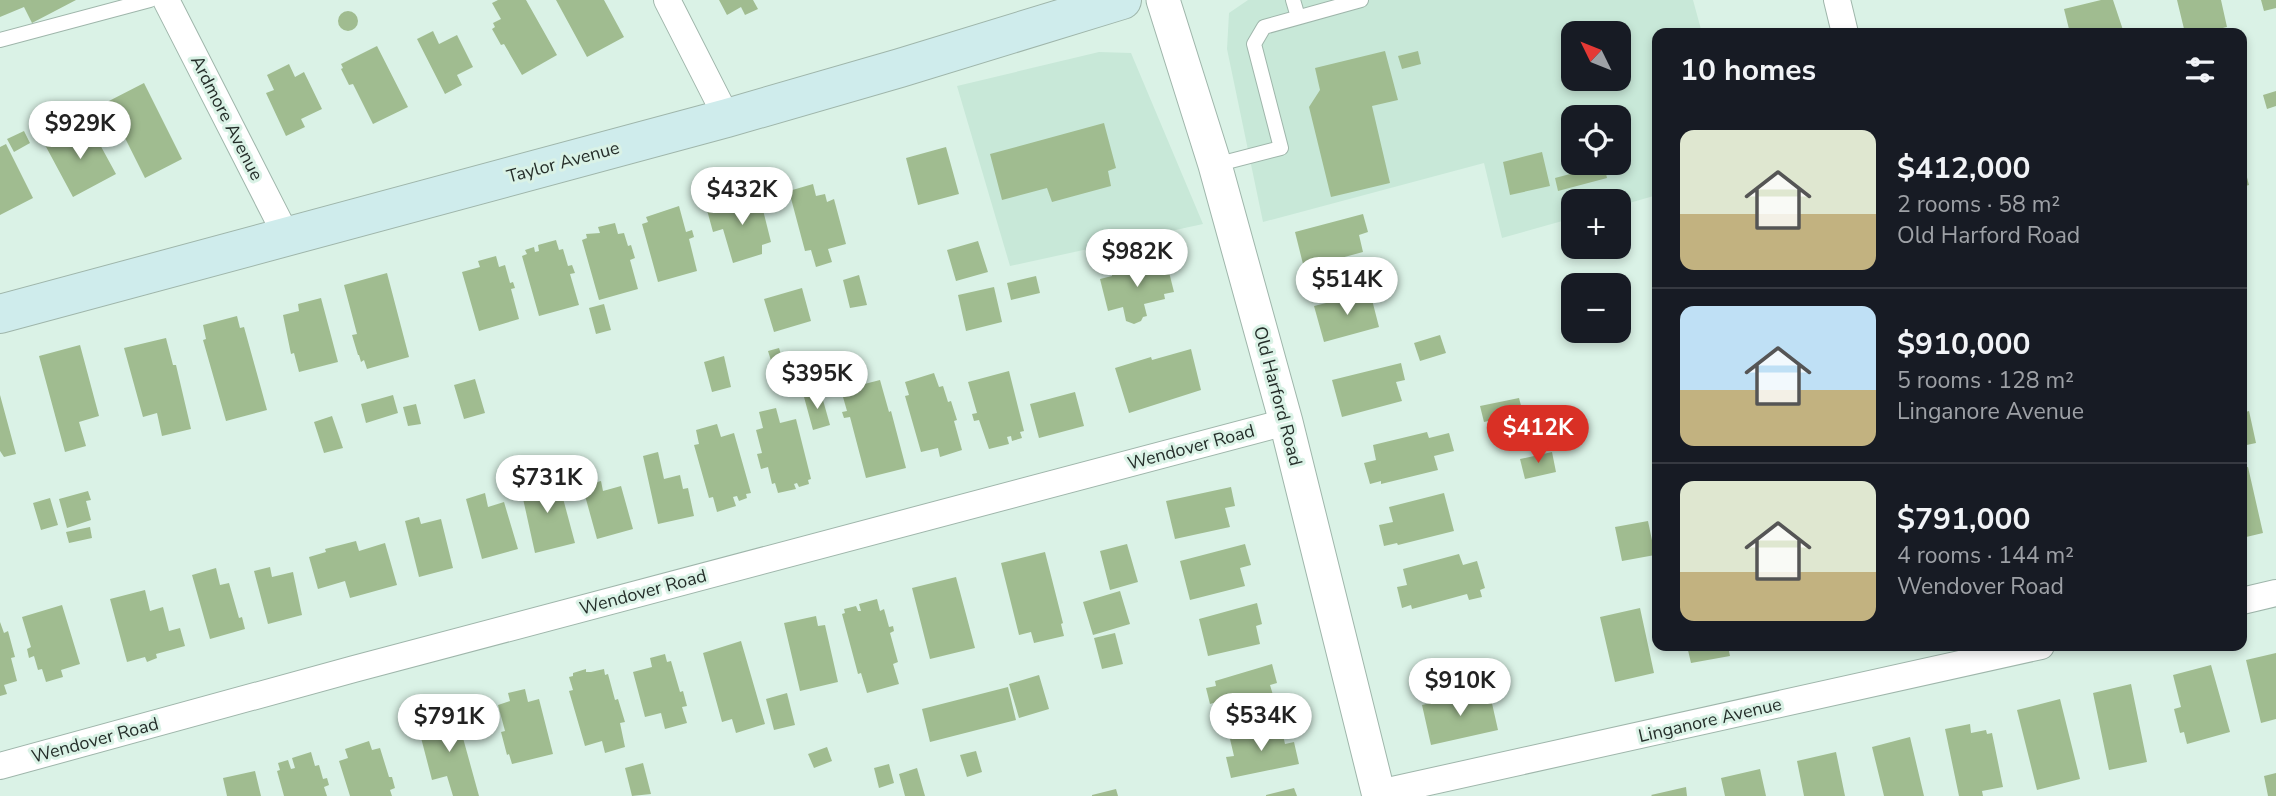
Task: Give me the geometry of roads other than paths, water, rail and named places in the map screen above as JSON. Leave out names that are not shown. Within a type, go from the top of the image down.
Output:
[{"type":"main road","name":"Taylor Avenue","points":[[0,314],[727,118],[1122,0]]},
{"type":"street","name":"Ardmore Avenue","points":[[166,0],[288,237]]},
{"type":"street","points":[[667,0],[727,118]]},
{"type":"street","name":"Old Harford Road","points":[[1163,0],[1215,165],[1286,422],[1379,795]]},
{"type":"street","points":[[1837,0],[1845,28]]},
{"type":"street","name":"Wendover Road","points":[[0,766],[341,672],[1286,422]]},
{"type":"street","points":[[2247,600],[2276,593]]},
{"type":"street","name":"Linganore Avenue","points":[[1379,795],[2018,651]]},
{"type":"lane","points":[[0,40],[150,0]]},
{"type":"lane","points":[[1293,0],[1298,17]]},
{"type":"lane","points":[[1215,165],[1281,148],[1254,44],[1264,27],[1361,0]]}]
